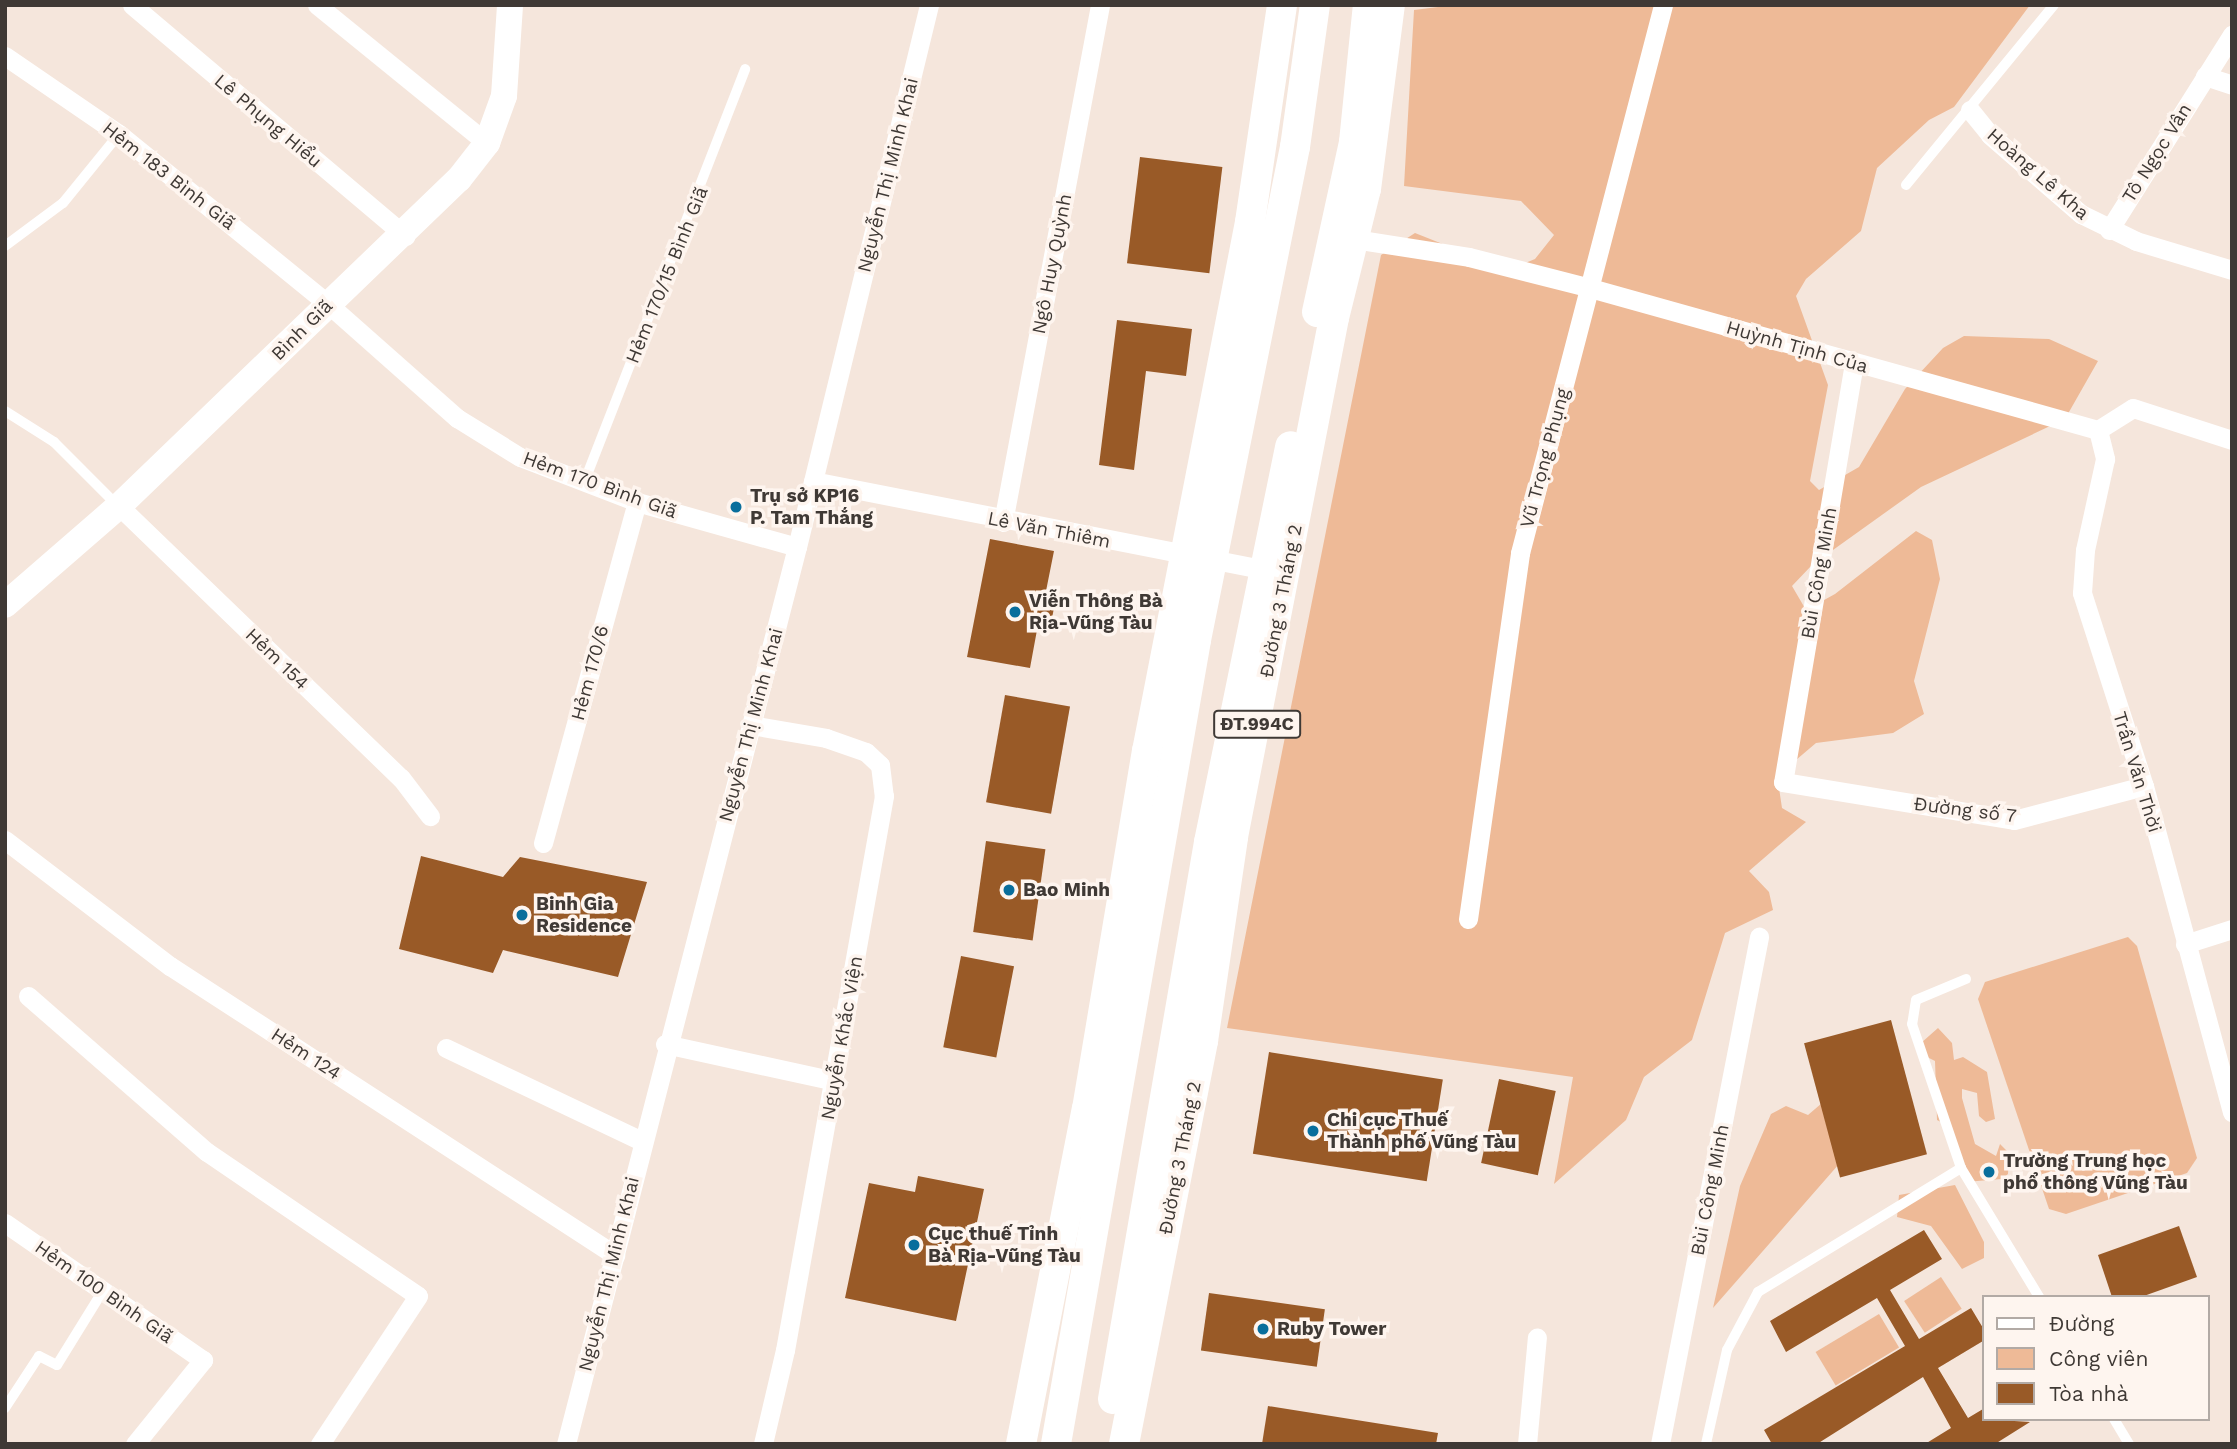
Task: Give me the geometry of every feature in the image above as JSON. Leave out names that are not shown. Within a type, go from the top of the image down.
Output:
[{"type":"main road","name":"ĐT.994C","points":[[1264,224],[1282,5]]},
{"type":"main road","name":"ĐT.994C","points":[[1021,1444],[1076,1172],[1125,869],[1198,558],[1264,224],[1315,5]]},
{"type":"main road","name":"Đường 3 Tháng 2","points":[[1344,247],[1368,5]]},
{"type":"main road","name":"Đường 3 Tháng 2","points":[[1116,1437],[1209,842],[1276,573],[1344,247],[1376,132],[1390,5]]},
{"type":"main road","name":"ĐT.994C","points":[[1056,1444],[1198,558]]},
{"type":"street","name":"Lê Phụng Hiểu","points":[[132,5],[405,236]]},
{"type":"street","points":[[317,5],[486,143]]},
{"type":"street","name":"Bình Giã","points":[[5,605],[119,506],[327,303],[405,236],[486,143],[504,96],[509,5]]},
{"type":"street","name":"Nguyễn Thị Minh Khai","points":[[566,1444],[615,1255],[665,1044],[797,547],[929,5]]},
{"type":"street","name":"Ngô Huy Quỳnh","points":[[1003,522],[1100,5]]},
{"type":"street","name":"Vũ Trọng Phụng","points":[[1468,919],[1520,553],[1663,5]]},
{"type":"street","name":"Tô Ngọc Vân","points":[[2109,230],[2232,35]]},
{"type":"street","name":"Hẻm 183 Bình Giã","points":[[5,56],[118,134],[327,303]]},
{"type":"street","points":[[2204,76],[2232,85]]},
{"type":"street","name":"Hoàng Lê Kha","points":[[1970,110],[1990,135],[2081,214],[2109,230],[2232,270]]},
{"type":"street","name":"Huỳnh Tịnh Của","points":[[1344,247],[1469,257],[2098,430]]},
{"type":"street","name":"Hẻm 170 Bình Giã","points":[[327,303],[457,418],[520,457],[637,502],[797,547]]},
{"type":"street","name":"Bùi Công Minh","points":[[1783,782],[1854,363]]},
{"type":"street","points":[[2098,430],[2133,408],[2232,440]]},
{"type":"street","name":"Trần Văn Thời","points":[[2098,430],[2105,459],[2085,550],[2082,593],[2144,786],[2232,1112]]},
{"type":"street","name":"Lê Văn Thiêm","points":[[813,481],[1003,522],[1276,573]]},
{"type":"street","name":"Hẻm 170/6","points":[[543,843],[637,502]]},
{"type":"street","name":"Hẻm 154","points":[[119,506],[401,778],[430,816]]},
{"type":"street","name":"Nguyễn Khắc Viện","points":[[751,725],[825,738],[866,752],[880,765],[882,809],[835,1081],[763,1444]]},
{"type":"street","name":"Đường số 7","points":[[1783,782],[2014,821],[2144,786]]},
{"type":"street","name":"Hẻm 124","points":[[5,840],[170,966],[615,1255]]},
{"type":"street","points":[[2185,944],[2232,929]]},
{"type":"street","name":"Bùi Công Minh","points":[[1660,1444],[1759,937]]},
{"type":"street","points":[[28,996],[207,1152],[418,1296],[320,1444]]},
{"type":"street","points":[[665,1044],[835,1081]]},
{"type":"street","points":[[446,1048],[642,1141]]},
{"type":"street","name":"Hẻm 100 Bình Giã","points":[[5,1223],[102,1293],[203,1360],[135,1444]]},
{"type":"street","points":[[1527,1444],[1538,1337]]},
{"type":"lane","points":[[1906,185],[2054,5]]},
{"type":"lane","name":"Hẻm 170/15 Bình Giã","points":[[585,480],[745,69]]},
{"type":"lane","points":[[5,246],[64,203],[118,134]]},
{"type":"lane","points":[[5,411],[54,442],[119,506]]},
{"type":"lane","points":[[1966,979],[1927,991],[1910,1012],[1961,1168],[2038,1295]]},
{"type":"lane","points":[[1706,1444],[1727,1350],[1758,1292],[1961,1168]]},
{"type":"lane","points":[[5,1408],[39,1356],[57,1365],[102,1293]]},
{"type":"lane","points":[[2115,1421],[2129,1444]]},
{"type":"green space","points":[[1454,5],[2030,5],[1954,107],[1929,120],[1877,168],[1861,231],[1806,279],[1796,296],[1828,385],[1810,481],[1819,490],[1859,467],[1905,389],[1943,348],[1964,336],[2049,339],[2098,361],[2065,419],[1921,487],[1812,565],[1792,586],[1806,610],[1835,594],[1916,531],[1932,540],[1940,579],[1914,681],[1924,714],[1893,733],[1816,743],[1796,760],[1779,788],[1782,808],[1806,822],[1749,871],[1769,892],[1773,910],[1725,933],[1692,1040],[1644,1077],[1626,1120],[1554,1184],[1573,1077],[1227,1028],[1381,255],[1415,233],[1508,270],[1535,259],[1554,235],[1521,201],[1404,186],[1414,10]]},
{"type":"green space","points":[[2128,937],[2137,946],[2197,1158],[2187,1173],[2066,1214],[2049,1209],[1978,999],[1985,982]]},
{"type":"green space","points":[[1938,1028],[1952,1043],[1954,1060],[1963,1057],[1987,1072],[1995,1119],[1986,1122],[1979,1116],[1977,1093],[1962,1089],[1962,1098],[1975,1144],[1996,1156],[2000,1144],[2009,1153],[2008,1174],[2002,1179],[1965,1182],[1951,1127],[1937,1120],[1935,1061],[1925,1056],[1921,1043]]},
{"type":"green space","points":[[1822,1103],[1839,1164],[1713,1308],[1740,1186],[1771,1114],[1786,1106],[1808,1115]]},
{"type":"green space","points":[[1955,1185],[1984,1242],[1984,1258],[1962,1269],[1931,1226],[1897,1217],[1899,1195]]},
{"type":"green space","points":[[1941,1277],[1962,1309],[1925,1333],[1904,1301]]},
{"type":"green space","points":[[1879,1314],[1899,1347],[1836,1386],[1816,1352]]},
{"type":"building","points":[[1140,157],[1222,167],[1209,273],[1127,263]]},
{"type":"building","points":[[1117,320],[1192,329],[1186,376],[1146,371],[1134,470],[1099,465]]},
{"type":"building","name":"Viễn Thông Bà Rịa-Vũng Tàu","points":[[990,539],[1054,551],[1046,591],[1057,593],[1049,633],[1037,630],[1030,668],[967,657]]},
{"type":"building","points":[[1005,695],[1070,706],[1051,814],[986,802]]},
{"type":"building","name":"Bao Minh","points":[[986,841],[1045,849],[1033,940],[973,932]]},
{"type":"building","name":"Binh Gia Residence","points":[[421,856],[503,877],[520,857],[647,882],[618,977],[503,950],[493,973],[399,949]]},
{"type":"building","points":[[961,956],[1014,966],[996,1058],[943,1047]]},
{"type":"building","points":[[1891,1020],[1927,1154],[1840,1178],[1804,1043]]},
{"type":"building","points":[[1269,1052],[1443,1080],[1427,1181],[1253,1154]]},
{"type":"building","points":[[1499,1079],[1556,1091],[1538,1175],[1481,1163]]},
{"type":"building","name":"Cục thuế Tỉnh Bà Rịa-Vũng Tàu","points":[[918,1176],[984,1189],[956,1321],[845,1298],[869,1183],[915,1192]]},
{"type":"building","points":[[2179,1226],[2197,1277],[2147,1295],[2111,1295],[2098,1255]]},
{"type":"building","points":[[1924,1230],[1942,1259],[1890,1290],[1919,1339],[1971,1308],[1982,1326],[1982,1342],[1938,1368],[1968,1418],[1982,1410],[1982,1421],[2030,1422],[1995,1444],[1925,1444],[1951,1428],[1923,1377],[1817,1444],[1772,1444],[1764,1430],[1905,1346],[1877,1298],[1786,1352],[1770,1321]]},
{"type":"building","name":"Ruby Tower","points":[[1209,1293],[1325,1309],[1317,1367],[1201,1350]]},
{"type":"building","points":[[1268,1406],[1438,1433],[1436,1444],[1262,1444]]},
{"type":"place","name":"Trụ sở KP16 P. Tam Thắng","points":[[736,507]]},
{"type":"place","name":"Viễn Thông Bà Rịa-Vũng Tàu","points":[[1015,612]]},
{"type":"place","name":"Bao Minh","points":[[1009,890]]},
{"type":"place","name":"Binh Gia Residence","points":[[522,915]]},
{"type":"place","name":"Chi cục Thuế Thành phố Vũng Tàu","points":[[1313,1131]]},
{"type":"place","name":"Trường Trung học phổ thông Vũng Tàu","points":[[1989,1172]]},
{"type":"place","name":"Cục thuế Tỉnh Bà Rịa-Vũng Tàu","points":[[914,1245]]},
{"type":"place","name":"Ruby Tower","points":[[1263,1329]]}]
